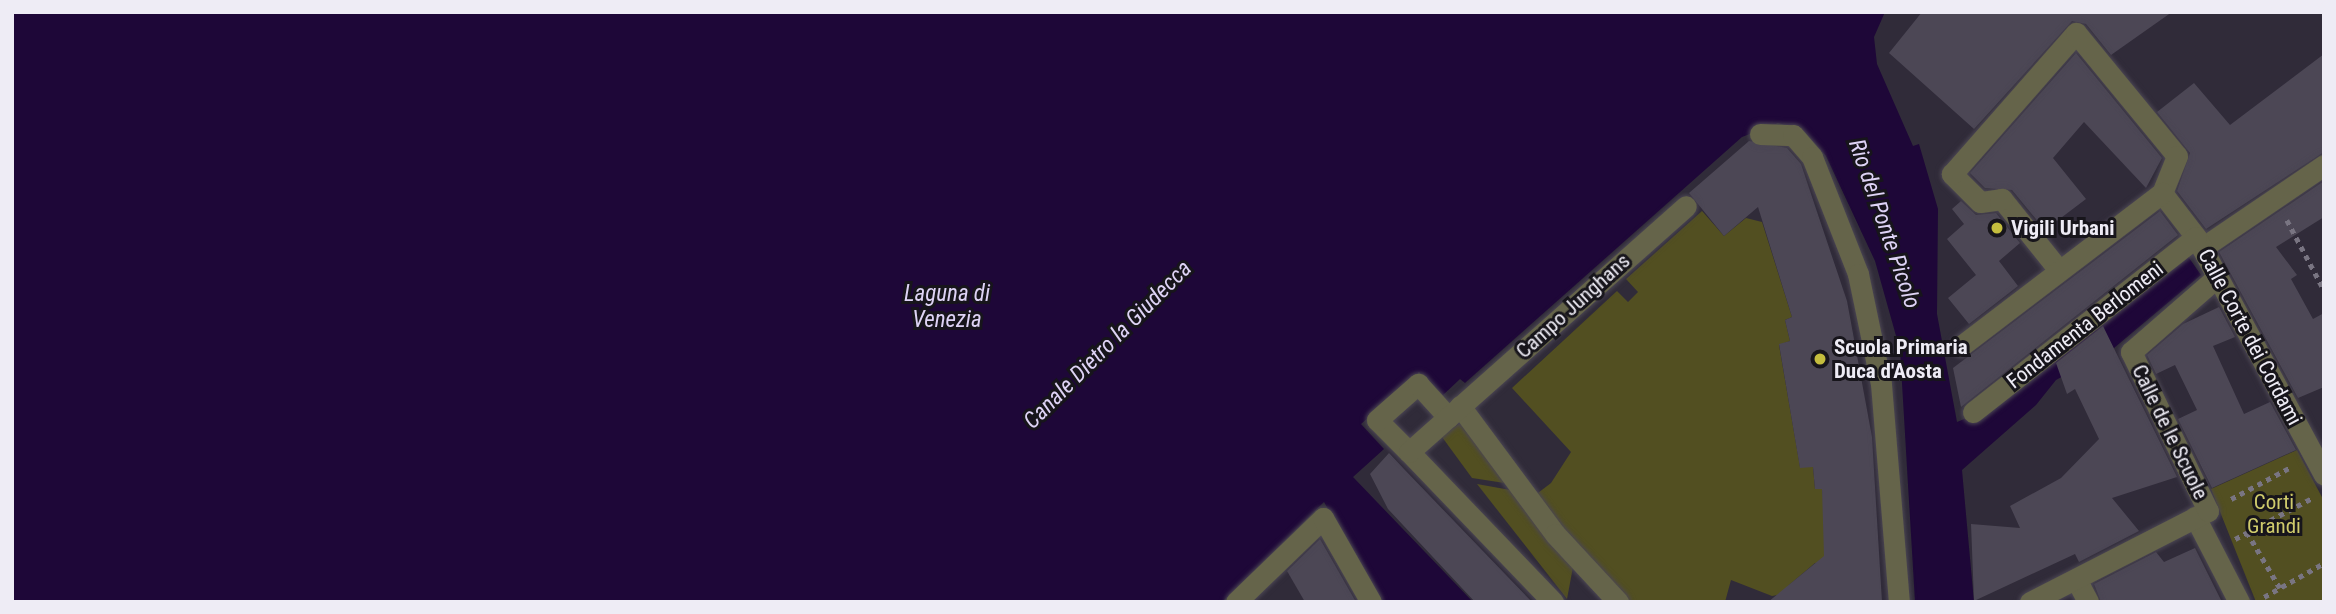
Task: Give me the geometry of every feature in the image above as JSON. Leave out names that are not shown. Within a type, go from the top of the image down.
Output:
[{"type":"street","points":[[1961,346],[2058,269],[2161,193],[2177,156],[2076,33],[1952,174],[1980,202],[2002,199],[2058,269]]},
{"type":"street","points":[[1760,134],[1793,135],[1812,157],[1858,274],[1881,384],[1899,602]]},
{"type":"street","name":"Fondamenta Berlomeni","points":[[1973,412],[2199,243],[2324,165]]},
{"type":"street","name":"Calle Corte dei Cordami","points":[[2161,193],[2199,243],[2324,475]]},
{"type":"street","name":"Campo Junghans","points":[[1409,452],[1686,205]]},
{"type":"street","name":"Calle de le Scuole","points":[[2031,602],[2202,514],[2131,352],[2217,276]]},
{"type":"street","points":[[1553,602],[1377,420],[1418,384],[1454,412],[1555,534],[1618,602]]},
{"type":"street","points":[[2202,514],[2213,551],[2239,602]]},
{"type":"street","points":[[1236,602],[1259,593],[1323,518],[1371,602]]},
{"type":"street","points":[[2076,579],[2088,602]]},
{"type":"path","points":[[2275,198],[2324,290]]},
{"type":"path","points":[[2202,514],[2313,455]]},
{"type":"path","points":[[2213,551],[2324,491]]},
{"type":"path","points":[[2247,532],[2280,588]]},
{"type":"path","points":[[2256,602],[2324,563]]},
{"type":"green space","points":[[1702,211],[1724,236],[1746,218],[1762,222],[1792,317],[1785,320],[1790,341],[1779,345],[1800,467],[1813,467],[1815,489],[1822,489],[1830,549],[1821,565],[1815,563],[1789,585],[1788,593],[1772,596],[1731,580],[1725,602],[1631,602],[1618,595],[1534,496],[1551,483],[1571,452],[1512,388],[1617,291],[1628,302],[1638,292],[1626,279]]},
{"type":"green space","points":[[1462,421],[1511,484],[1472,478],[1442,437]]},
{"type":"green space","name":"Corti Grandi","points":[[2297,450],[2324,501],[2324,600],[2256,602],[2211,489]]},
{"type":"green space","points":[[1477,484],[1516,491],[1573,567],[1567,599]]},
{"type":"water","name":"Laguna di Venezia","points":[[12,12],[1885,12],[1874,37],[1877,64],[1913,146],[1919,144],[1938,209],[1937,314],[1957,422],[1974,415],[2185,252],[2201,275],[2114,348],[2056,380],[2036,405],[1962,470],[1974,602],[1915,602],[1900,350],[1875,261],[1826,156],[1804,131],[1778,123],[1742,137],[1465,383],[1460,379],[1443,395],[1419,372],[1361,424],[1384,449],[1353,477],[1473,602],[1381,602],[1324,502],[1222,602],[12,602]]},
{"type":"building","points":[[1922,12],[2172,12],[2111,55],[2086,24],[2072,21],[1974,129],[1889,53]]},
{"type":"building","points":[[2076,53],[2162,158],[2146,188],[2084,122],[2053,158],[2086,199],[2045,230],[2012,190],[1985,188],[1970,173]]},
{"type":"building","points":[[2324,54],[2324,152],[2206,229],[2177,191],[2190,153],[2157,112],[2194,83],[2230,125]]},
{"type":"building","name":"Scuola Primaria Duca d'Aosta","points":[[1749,141],[1787,148],[1801,164],[1847,301],[1872,437],[1882,602],[1768,602],[1824,556],[1822,489],[1815,489],[1813,467],[1800,468],[1779,344],[1790,341],[1785,320],[1792,317],[1758,207],[1724,236],[1689,193]]},
{"type":"building","points":[[2324,181],[2324,217],[2276,247],[2297,275],[2291,279],[2313,319],[2324,313],[2324,387],[2298,398],[2219,252]]},
{"type":"building","points":[[1961,201],[1976,215],[1996,213],[2020,243],[1999,261],[2018,286],[1969,324],[1948,298],[1976,275],[1947,239],[1964,224],[1952,209]]},
{"type":"building","points":[[2160,211],[2178,235],[1961,407],[1953,368]]},
{"type":"building","points":[[2219,307],[2235,337],[2213,346],[2244,414],[2270,402],[2296,450],[2212,488],[2178,419],[2197,410],[2175,365],[2156,374],[2147,355],[2183,324]]},
{"type":"building","points":[[2103,326],[2177,477],[2112,498],[2139,531],[2079,562],[2075,554],[1974,601],[1971,524],[2020,528],[2010,506],[2061,478],[2099,439],[2075,389],[2067,394],[2056,363]]},
{"type":"building","points":[[1389,453],[1532,602],[1475,602],[1388,509],[1370,474]]},
{"type":"building","points":[[1320,539],[1356,602],[1305,602],[1287,571]]},
{"type":"building","points":[[2195,548],[2222,602],[2101,602],[2094,584],[2156,552],[2164,562]]},
{"type":"place","name":"Vigili Urbani","points":[[1997,228]]},
{"type":"place","name":"Scuola Primaria Duca d'Aosta","points":[[1820,359]]},
{"type":"water label","name":"Rio del Ponte Picolo","points":[[1884,224]]},
{"type":"water label","name":"Canale Dietro la Giudecca","points":[[1108,345]]}]
